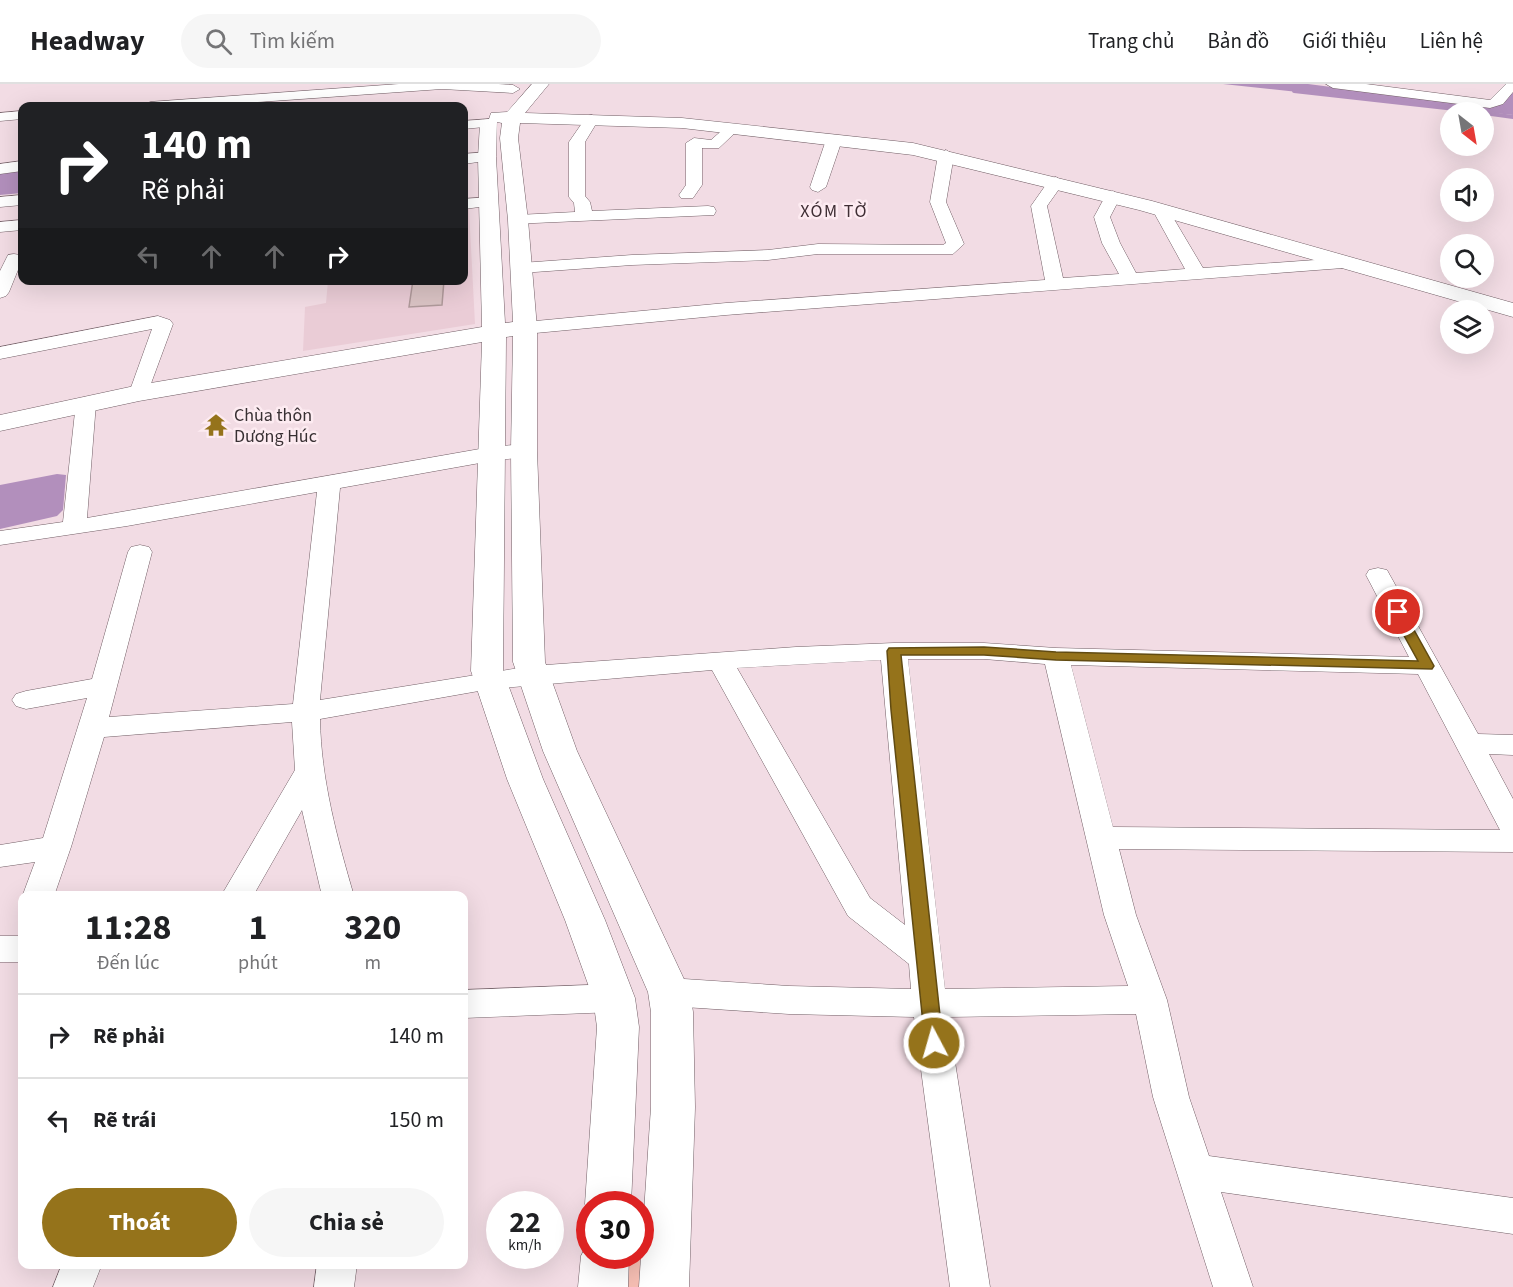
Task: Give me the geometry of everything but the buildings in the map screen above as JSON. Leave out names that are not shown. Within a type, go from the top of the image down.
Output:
[{"type":"main road","points":[[504,105],[592,119],[682,123],[914,149],[946,155],[1113,196],[1513,310]]},
{"type":"main road","points":[[504,105],[475,158],[476,203],[509,330],[524,451],[530,662],[532,675],[560,751],[669,992],[672,1012],[673,1107],[664,1287]]},
{"type":"main road","points":[[504,105],[518,220],[521,268],[509,330],[491,454],[487,659],[490,680],[525,779],[585,920],[615,998],[618,1027],[609,1191]]},
{"type":"main road","points":[[0,423],[139,393],[509,330]]},
{"type":"main road","points":[[615,998],[669,992]]},
{"type":"main road","points":[[603,1287],[604,1269]]},
{"type":"street","points":[[417,84],[442,85],[504,105]]},
{"type":"street","points":[[1333,84],[1490,104],[1502,99],[1511,87],[1489,84]]},
{"type":"street","points":[[226,102],[442,85]]},
{"type":"street","points":[[191,102],[206,87]]},
{"type":"street","points":[[0,117],[18,116]]},
{"type":"street","points":[[584,215],[582,202],[577,197],[577,142],[592,119]]},
{"type":"street","points":[[687,195],[694,185],[694,143],[714,145],[732,129]]},
{"type":"street","points":[[818,187],[834,140]]},
{"type":"street","points":[[521,268],[633,260],[768,255],[818,249],[947,250],[955,244],[938,202],[946,155]]},
{"type":"street","points":[[0,158],[18,156]]},
{"type":"street","points":[[0,169],[18,167]]},
{"type":"street","points":[[1055,284],[1039,206],[1056,182]]},
{"type":"street","points":[[1113,196],[1102,217],[1108,235],[1130,279]]},
{"type":"street","points":[[0,202],[18,200]]},
{"type":"street","points":[[1160,209],[1197,274]]},
{"type":"street","points":[[518,220],[584,215],[708,211]]},
{"type":"street","points":[[0,227],[18,225]]},
{"type":"street","points":[[0,292],[12,260]]},
{"type":"street","points":[[509,330],[726,309],[1343,263]]},
{"type":"street","points":[[0,353],[158,322],[163,324],[161,335],[139,393]]},
{"type":"street","points":[[74,527],[86,403]]},
{"type":"street","points":[[0,538],[491,454],[524,451]]},
{"type":"street","points":[[329,482],[306,712],[310,770],[337,891]]},
{"type":"street","points":[[40,891],[93,728],[140,552]]},
{"type":"street","points":[[1378,575],[1513,826]]},
{"type":"street","points":[[93,728],[306,712],[490,680],[532,675],[894,651],[984,651],[1056,656],[1427,666]]},
{"type":"street","points":[[894,651],[898,710],[936,1063],[970,1287]]},
{"type":"street","points":[[1056,656],[1120,915],[1150,1000],[1171,1096],[1233,1287]]},
{"type":"street","points":[[720,661],[859,906],[925,958]]},
{"type":"street","points":[[26,700],[104,686]]},
{"type":"street","points":[[1469,744],[1513,745]]},
{"type":"street","points":[[240,891],[310,770]]},
{"type":"street","points":[[1101,838],[1513,841]]},
{"type":"street","points":[[0,856],[56,847]]},
{"type":"street","points":[[669,992],[752,999],[930,1002],[1150,1000]]},
{"type":"street","points":[[468,1004],[615,998]]},
{"type":"street","points":[[1195,1171],[1513,1216]]},
{"type":"street","points":[[73,1287],[80,1269]]},
{"type":"street","points":[[334,1287],[336,1269]]},
{"type":"shaded area","points":[[1223,84],[1308,84],[1448,102],[1440,102],[1440,107]]},
{"type":"shaded area","points":[[1513,93],[1513,115],[1494,113],[1494,102],[1489,102]]},
{"type":"shaded area","points":[[18,169],[18,193],[0,195],[0,172]]},
{"type":"shaded area","points":[[469,209],[475,324],[303,351],[305,307],[326,303],[328,285],[468,285]]},
{"type":"shaded area","points":[[57,474],[66,475],[63,510],[57,516],[0,529],[0,485]]},
{"type":"shaded area","points":[[621,1269],[642,1269],[642,1287],[620,1287]]},
{"type":"waterway","points":[[1294,91],[1440,107]]},
{"type":"waterway","points":[[1494,114],[1513,117]]},
{"type":"place","name":"Chùa thôn Dương Húc","points":[[216,425]]},
{"type":"district","name":"XÓM TỜ","points":[[834,211]]},
{"type":"route","points":[[934,1043],[913,831],[898,710],[894,651],[984,651],[1056,656],[1427,666],[1398,612]]}]
